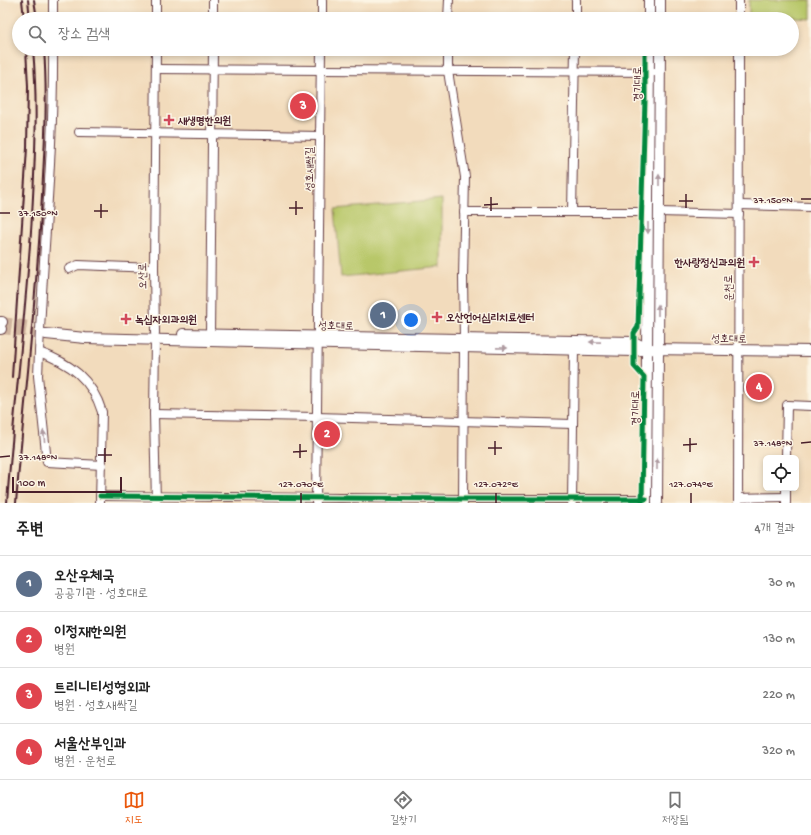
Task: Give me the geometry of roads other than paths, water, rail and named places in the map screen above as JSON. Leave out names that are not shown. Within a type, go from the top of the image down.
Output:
[{"type":"main road","points":[[649,0],[649,12]]},
{"type":"main road","points":[[660,0],[660,12]]},
{"type":"main road","name":"경기대로","points":[[649,56],[648,212],[657,503]]},
{"type":"main road","name":"경기대로","points":[[646,501],[659,212],[660,56]]},
{"type":"main road","name":"성호대로","points":[[47,331],[155,336],[464,343],[634,342],[652,349]]},
{"type":"main road","name":"성호대로","points":[[155,336],[210,334],[318,340]]},
{"type":"main road","name":"성호대로","points":[[464,343],[634,351],[652,349],[811,350]]},
{"type":"street","points":[[53,0],[53,12]]},
{"type":"street","points":[[156,0],[156,12]]},
{"type":"street","points":[[213,0],[213,12]]},
{"type":"street","points":[[322,0],[322,12]]},
{"type":"street","points":[[448,12],[449,0]]},
{"type":"street","points":[[576,0],[576,12]]},
{"type":"street","points":[[739,0],[739,12]]},
{"type":"street","points":[[54,56],[54,87],[38,376],[47,462],[102,465]]},
{"type":"street","name":"오산로","points":[[156,56],[154,268],[154,414],[156,500]]},
{"type":"street","points":[[210,334],[213,56]]},
{"type":"street","name":"성호새싹길","points":[[316,500],[321,56]]},
{"type":"street","points":[[448,56],[448,71],[465,177],[463,278],[463,501]]},
{"type":"street","points":[[572,212],[575,56]]},
{"type":"street","name":"운천로","points":[[738,500],[739,56]]},
{"type":"street","points":[[156,69],[660,72]]},
{"type":"street","points":[[78,132],[320,136]]},
{"type":"street","points":[[739,205],[811,207]]},
{"type":"street","points":[[464,212],[648,212]]},
{"type":"street","points":[[659,212],[739,214]]},
{"type":"street","points":[[69,269],[78,265],[154,268]]},
{"type":"street","points":[[572,501],[574,349]]},
{"type":"street","points":[[39,352],[55,358],[74,369],[93,391],[102,412],[102,465],[100,500],[646,501]]},
{"type":"street","points":[[786,455],[787,405],[811,406]]},
{"type":"street","points":[[154,414],[573,424]]},
{"type":"street","points":[[738,500],[786,500]]},
{"type":"tunnel","points":[[2,322],[29,326]]},
{"type":"tunnel","points":[[1,329],[46,334]]},
{"type":"railway","points":[[22,0],[23,12]]},
{"type":"railway","points":[[28,0],[29,12]]},
{"type":"railway","points":[[34,0],[36,12]]},
{"type":"railway","points":[[12,377],[27,148],[28,86],[26,56]]},
{"type":"railway","points":[[7,503],[27,288],[32,216],[36,112],[34,56]]},
{"type":"railway","points":[[16,503],[36,286],[41,213],[46,111],[44,56]]},
{"type":"place","name":"트리니티성형외과","points":[[303,106]]},
{"type":"place","name":"새생명한의원","points":[[169,120]]},
{"type":"place","name":"한사랑정신과의원","points":[[754,262]]},
{"type":"place","name":"오산우체국","points":[[383,315]]},
{"type":"place","name":"오산언어심리치료센터","points":[[437,317]]},
{"type":"place","name":"녹십자외과의원","points":[[126,319]]},
{"type":"place","name":"서울산부인과","points":[[759,387]]},
{"type":"place","name":"이정재한의원","points":[[327,434]]}]
